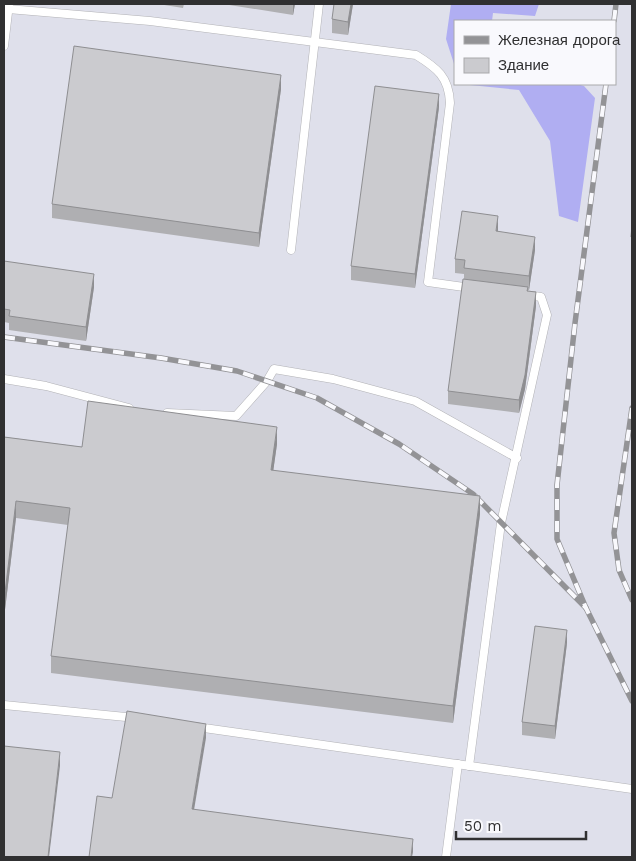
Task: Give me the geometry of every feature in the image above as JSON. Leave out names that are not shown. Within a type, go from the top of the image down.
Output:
[{"type":"lane","points":[[291,250],[319,4]]},
{"type":"lane","points":[[4,46],[9,6],[150,21],[416,56],[436,67],[449,88],[450,103],[428,282],[475,288]]},
{"type":"lane","points":[[470,766],[501,523],[517,458],[547,315],[541,297],[522,295]]},
{"type":"lane","points":[[162,413],[236,416],[267,381],[274,369],[333,379],[415,401],[517,458]]},
{"type":"lane","points":[[4,380],[46,386],[135,410]]},
{"type":"lane","points":[[4,705],[146,720]]},
{"type":"lane","points":[[185,725],[632,789]]},
{"type":"lane","points":[[446,857],[458,764]]},
{"type":"shaded area","points":[[4,4],[632,4],[632,857],[4,857]]},
{"type":"shaded area","points":[[451,4],[539,4],[535,16],[493,13],[492,20],[454,20],[454,64],[446,39]]},
{"type":"shaded area","points":[[470,85],[580,85],[584,86],[595,98],[578,222],[559,216],[550,141],[519,90]]},
{"type":"building","points":[[334,4],[351,4],[348,22],[332,19]]},
{"type":"building","points":[[74,46],[281,75],[259,233],[52,204]]},
{"type":"building","points":[[375,86],[439,94],[415,274],[351,266]]},
{"type":"building","points":[[462,211],[498,216],[496,231],[535,237],[529,276],[464,268],[465,260],[455,259]]},
{"type":"building","points":[[4,261],[94,274],[86,327],[9,316],[10,310],[4,309]]},
{"type":"building","points":[[463,279],[528,287],[527,291],[536,292],[525,375],[519,400],[448,391]]},
{"type":"building","points":[[88,401],[277,427],[271,470],[480,496],[453,706],[51,656],[70,508],[16,501],[4,601],[4,437],[82,447]]},
{"type":"building","points":[[535,626],[567,630],[555,726],[522,722]]},
{"type":"building","points":[[127,711],[206,724],[192,809],[413,839],[411,857],[89,857],[97,796],[112,798]]},
{"type":"building","points":[[4,746],[60,752],[48,857],[4,857]]},
{"type":"railway","points":[[614,20],[616,4]]},
{"type":"railway","points":[[606,85],[575,323],[557,485],[557,539],[586,608],[632,701]]},
{"type":"railway","points":[[4,337],[161,358],[237,371],[317,398],[399,444],[473,494],[586,608]]},
{"type":"railway","points":[[632,408],[614,533],[619,570],[632,600]]}]
